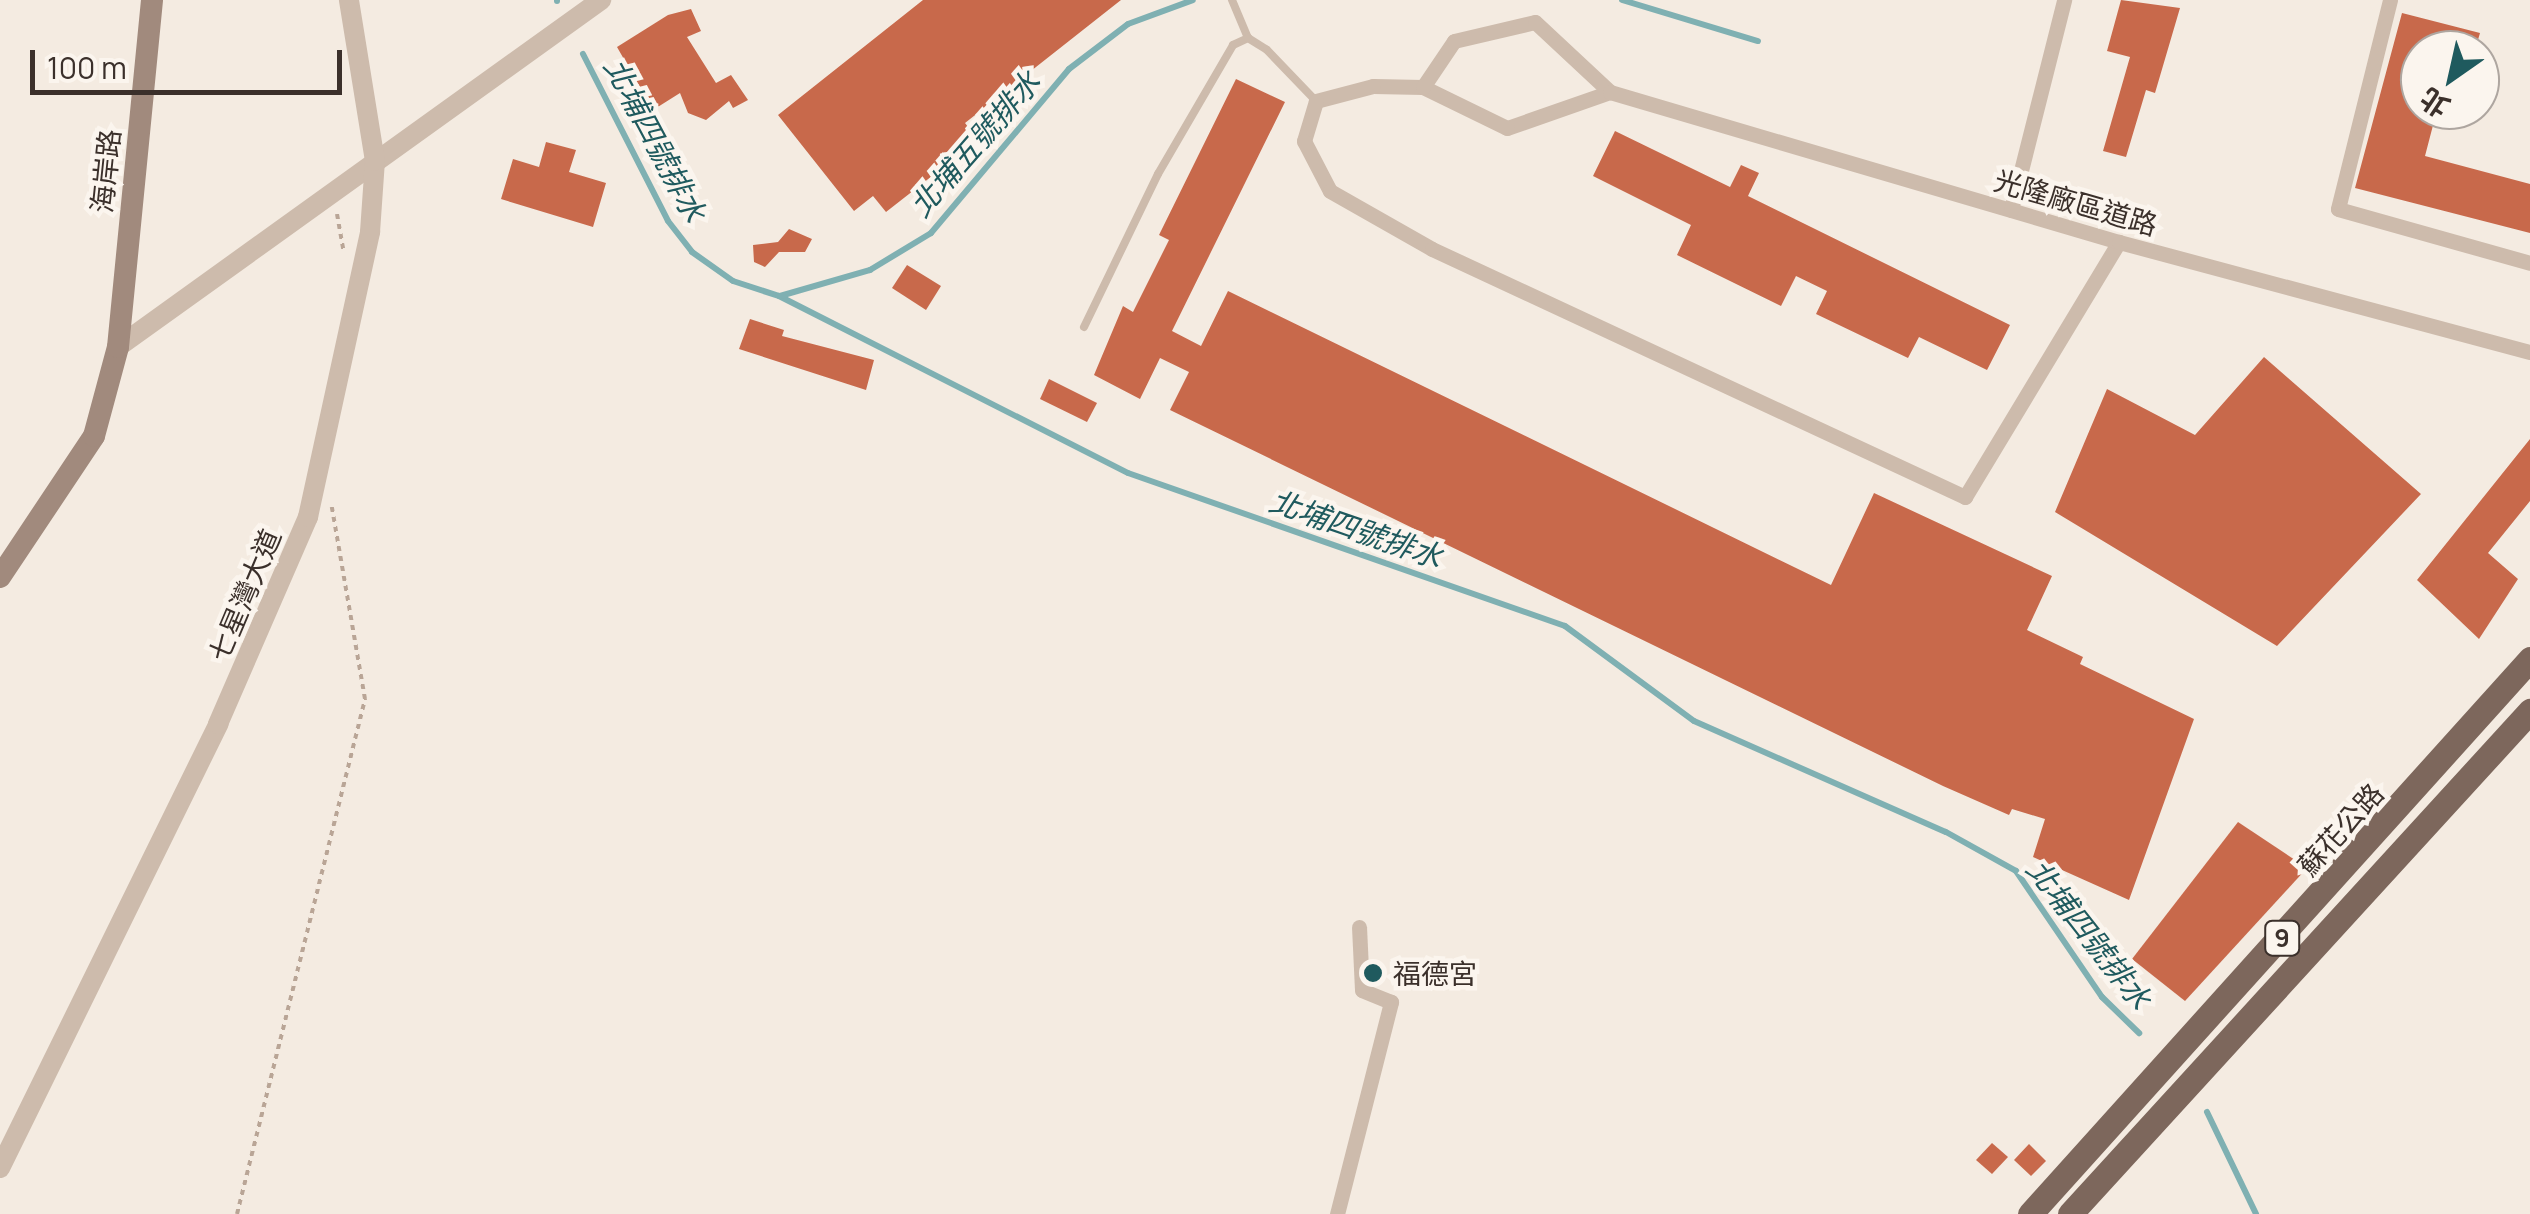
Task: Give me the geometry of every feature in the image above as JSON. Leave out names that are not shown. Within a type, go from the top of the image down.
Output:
[{"type":"main road","name":"海岸路","points":[[0,577],[94,436],[118,347],[152,0]]},
{"type":"main road","name":"蘇花公路","points":[[2030,1214],[2530,659]]},
{"type":"main road","name":"9","points":[[2070,1214],[2530,711]]},
{"type":"street","name":"七星灣大道","points":[[0,1168],[218,724],[308,517],[351,296],[370,232],[376,161],[349,0]]},
{"type":"street","points":[[118,347],[601,0]]},
{"type":"street","points":[[2011,210],[2064,0]]},
{"type":"street","points":[[2390,0],[2338,209],[2530,263]]},
{"type":"street","name":"光隆廠區道路","points":[[1423,88],[1454,41],[1535,22],[1610,92],[2119,242],[2530,352]]},
{"type":"street","points":[[1610,92],[1507,128],[1423,88],[1373,86],[1316,102],[1304,141],[1330,191],[1432,249],[1965,497],[2119,242]]},
{"type":"street","points":[[1337,1214],[1391,1002],[1362,990],[1359,927]]},
{"type":"lane","points":[[1232,0],[1248,38],[1300,78],[1316,102]]},
{"type":"lane","points":[[1084,327],[1210,81],[1233,45],[1248,38]]},
{"type":"path","points":[[333,190],[351,296]]},
{"type":"path","points":[[238,1214],[365,699],[330,490]]},
{"type":"building","points":[[923,0],[1121,0],[965,123],[978,140],[886,212],[873,196],[854,211],[778,115]]},
{"type":"building","points":[[2121,0],[2180,8],[2155,93],[2146,90],[2126,157],[2103,151],[2130,57],[2107,51]]},
{"type":"building","points":[[691,9],[701,31],[687,37],[716,83],[731,75],[748,100],[733,108],[729,101],[706,120],[688,113],[680,93],[653,110],[617,47],[668,15]]},
{"type":"building","points":[[2402,13],[2468,30],[2400,30],[2400,130],[2432,130],[2425,156],[2530,184],[2530,233],[2355,188]]},
{"type":"building","points":[[1236,79],[1285,102],[1172,331],[1201,346],[1228,291],[1831,585],[1874,493],[2052,576],[2027,630],[2083,657],[2080,664],[2194,719],[2129,900],[2033,857],[2045,819],[2012,809],[2009,815],[1943,786],[1170,410],[1189,372],[1160,358],[1140,399],[1094,375],[1123,306],[1133,312],[1169,240],[1159,235]]},
{"type":"building","points":[[1615,131],[1730,187],[1741,165],[1759,173],[1748,196],[2010,325],[1987,370],[1919,337],[1908,358],[1816,314],[1827,291],[1796,276],[1781,306],[1677,255],[1691,225],[1593,176]]},
{"type":"building","points":[[546,142],[576,150],[569,172],[606,183],[593,227],[501,199],[513,159],[539,167]]},
{"type":"building","points":[[789,229],[812,239],[805,252],[779,252],[765,267],[754,262],[753,245],[778,242]]},
{"type":"building","points":[[907,265],[941,286],[926,310],[892,288]]},
{"type":"building","points":[[750,319],[784,330],[782,336],[874,360],[866,390],[739,349]]},
{"type":"building","points":[[2264,357],[2421,494],[2277,646],[2055,512],[2107,389],[2195,435]]},
{"type":"building","points":[[1049,379],[1097,403],[1087,422],[1040,399]]},
{"type":"building","points":[[2530,439],[2530,501],[2488,553],[2518,579],[2479,639],[2417,580]]},
{"type":"building","points":[[2238,822],[2307,868],[2185,1001],[2132,959]]},
{"type":"building","points":[[1992,1143],[2008,1157],[1992,1174],[1976,1160]]},
{"type":"building","points":[[2029,1144],[2046,1161],[2031,1176],[2014,1160]]},
{"type":"waterway","name":"北埔五號排水","points":[[780,296],[870,270],[931,233],[1069,69],[1128,24],[1193,0]]},
{"type":"waterway","name":"北埔五號排水","points":[[1622,0],[1758,41]]},
{"type":"waterway","name":"北埔四號排水","points":[[583,54],[668,221],[692,252],[733,281],[779,296],[1128,473],[1565,626],[1694,721],[1946,832],[2016,871],[2102,997],[2139,1033]]},
{"type":"waterway","name":"北埔四號排水","points":[[2207,1112],[2256,1214]]},
{"type":"place","name":"福德宮","points":[[1373,973]]}]
